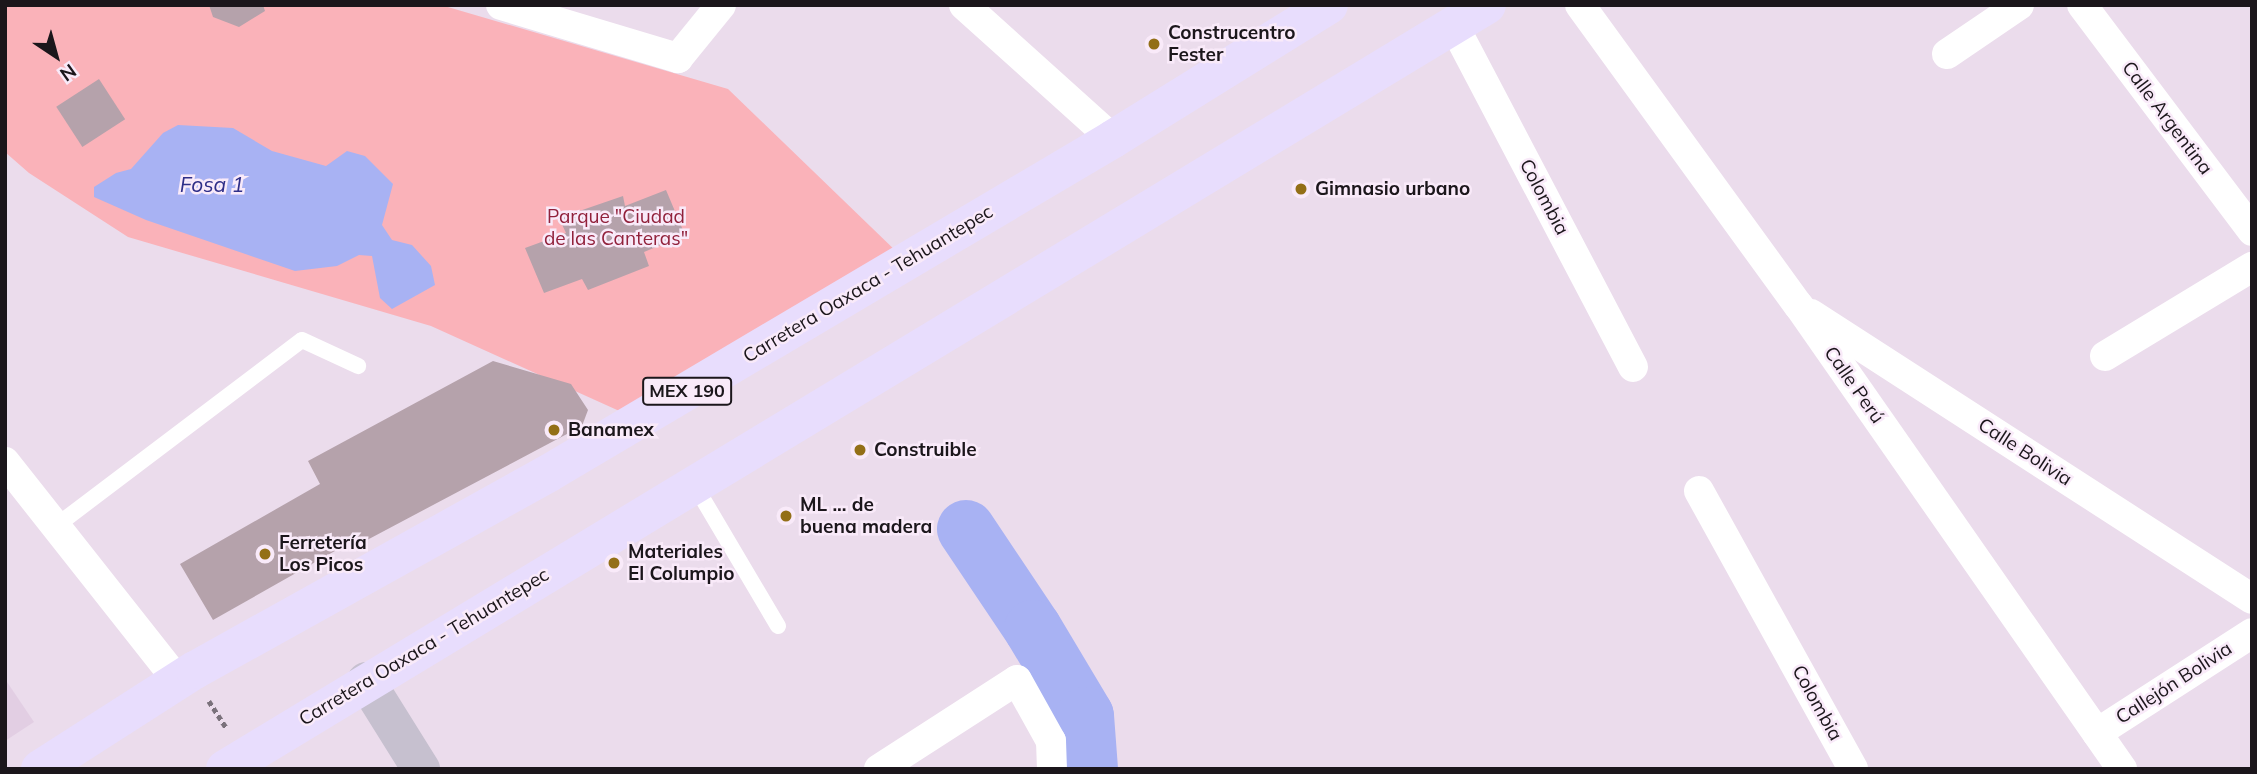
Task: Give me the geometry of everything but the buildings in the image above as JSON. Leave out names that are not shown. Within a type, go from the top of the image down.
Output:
[{"type":"main road","name":"Carretera Oaxaca - Tehuantepec","points":[[40,769],[193,689],[207,663],[549,473],[1114,139],[1329,5]]},
{"type":"main road","name":"Carretera Oaxaca - Tehuantepec","points":[[240,757],[1487,5]]},
{"type":"street","points":[[501,5],[678,58],[721,5]]},
{"type":"street","points":[[964,5],[1114,139]]},
{"type":"street","name":"Calle Perú","points":[[1580,5],[1799,306],[2122,769]]},
{"type":"street","points":[[1947,54],[2019,5]]},
{"type":"street","name":"Calle Argentina","points":[[2082,5],[2252,231]]},
{"type":"street","name":"Colombia","points":[[1454,26],[1633,367]]},
{"type":"street","points":[[2105,356],[2252,267]]},
{"type":"street","name":"Calle Bolivia","points":[[1799,306],[2252,599]]},
{"type":"street","points":[[5,462],[193,689]]},
{"type":"street","name":"Colombia","points":[[1699,491],[1853,769]]},
{"type":"street","name":"Callejón Bolivia","points":[[2097,733],[2252,633]]},
{"type":"street","points":[[879,769],[1017,680],[1051,741],[1052,769]]},
{"type":"street","points":[[366,681],[421,769]]},
{"type":"lane","points":[[56,526],[302,340],[358,366]]},
{"type":"lane","points":[[694,484],[778,626]]},
{"type":"path","points":[[193,689],[240,757]]},
{"type":"shaded area","points":[[5,679],[34,722],[5,741]]},
{"type":"green space","name":"Parque \"Ciudad de las Canteras\"","points":[[5,5],[441,5],[728,89],[900,255],[626,414],[431,326],[128,237],[29,173],[5,152]]},
{"type":"water","name":"Fosa 1","points":[[178,125],[233,128],[272,151],[326,166],[347,151],[365,156],[393,184],[382,225],[392,240],[412,245],[431,266],[435,285],[392,309],[380,298],[372,256],[359,255],[337,266],[295,271],[146,220],[94,197],[94,187],[116,173],[131,169],[163,133]]},
{"type":"waterway","points":[[966,529],[1033,629],[1085,716],[1089,769]]},
{"type":"place","name":"Construcentro Fester","points":[[1154,44]]},
{"type":"place","name":"Gimnasio urbano","points":[[1301,189]]},
{"type":"place","name":"Banamex","points":[[554,430]]},
{"type":"place","name":"Construible","points":[[860,450]]},
{"type":"place","name":"ML ... de buena madera","points":[[786,516]]},
{"type":"place","name":"Ferretería Los Picos","points":[[265,554]]},
{"type":"place","name":"Materiales El Columpio","points":[[614,563]]}]
